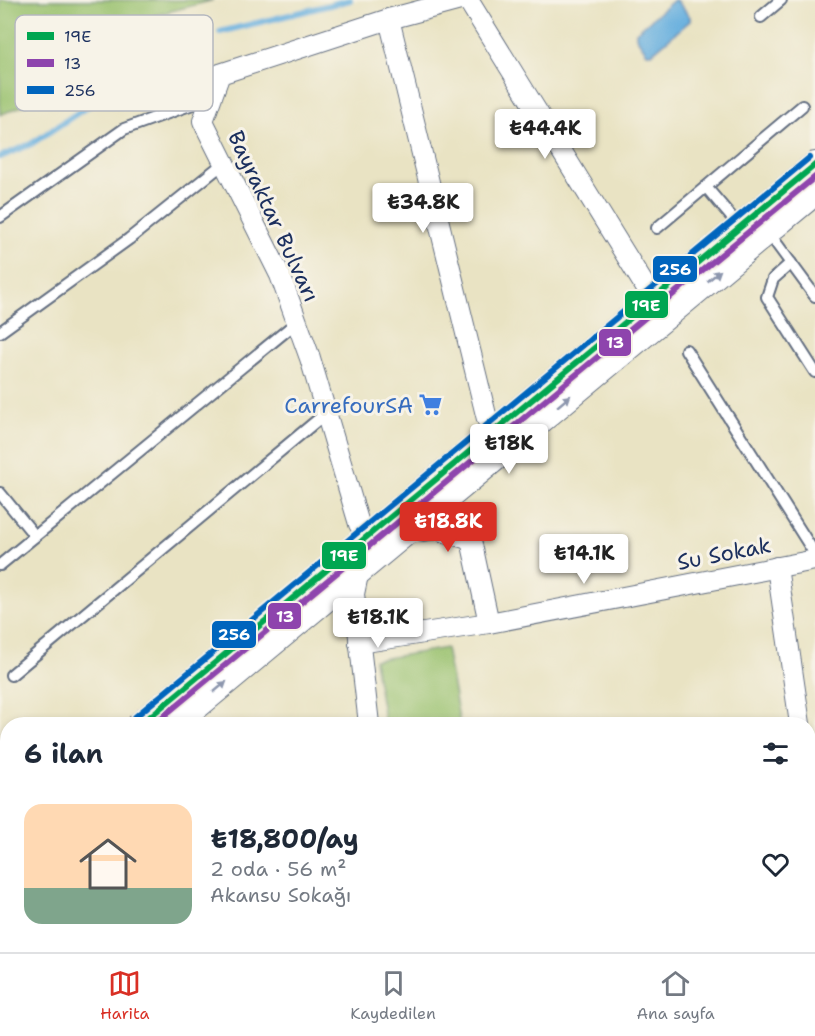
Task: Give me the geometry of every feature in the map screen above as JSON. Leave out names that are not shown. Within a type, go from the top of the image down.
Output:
[{"type":"street","points":[[213,94],[220,74],[389,19],[460,0]]},
{"type":"street","points":[[468,0],[653,299]]},
{"type":"street","points":[[389,19],[487,419],[495,429]]},
{"type":"street","name":"Bayraktar Bulvarı","points":[[207,111],[204,121],[280,275],[326,413],[359,524],[366,536]]},
{"type":"street","points":[[149,717],[815,165]]},
{"type":"street","points":[[183,717],[815,192]]},
{"type":"street","points":[[366,536],[404,534],[435,529],[471,540],[489,622]]},
{"type":"street","points":[[366,536],[354,594],[368,717]]},
{"type":"street","name":"Su Sokak","points":[[359,643],[489,622],[815,560]]},
{"type":"street","points":[[777,567],[799,717]]},
{"type":"lane","points":[[761,17],[781,0]]},
{"type":"lane","points":[[657,228],[802,106]]},
{"type":"lane","points":[[0,217],[124,129],[174,111]]},
{"type":"lane","points":[[0,332],[129,239],[224,163]]},
{"type":"lane","points":[[706,187],[740,228]]},
{"type":"lane","points":[[768,232],[815,296]]},
{"type":"lane","points":[[791,263],[773,279],[767,297],[815,372]]},
{"type":"lane","points":[[0,565],[297,322]]},
{"type":"lane","points":[[686,350],[815,554]]},
{"type":"lane","points":[[11,675],[326,413]]},
{"type":"lane","points":[[0,493],[35,537]]},
{"type":"green space","points":[[0,0],[214,0],[156,15],[15,15],[15,109],[0,115]]},
{"type":"green space","points":[[446,648],[459,717],[384,717],[374,660]]},
{"type":"water","points":[[674,0],[690,17],[690,21],[652,53],[647,53],[636,37],[636,32]]},
{"type":"waterway","points":[[220,32],[350,0]]},
{"type":"waterway","points":[[0,157],[31,144],[80,111]]},
{"type":"transit line","name":"256","points":[[135,717],[809,158]]},
{"type":"transit line","name":"19E","points":[[149,717],[815,165]]},
{"type":"transit line","name":"13","points":[[162,717],[815,177]]},
{"type":"place","name":"CarrefourSA","points":[[431,405]]}]
